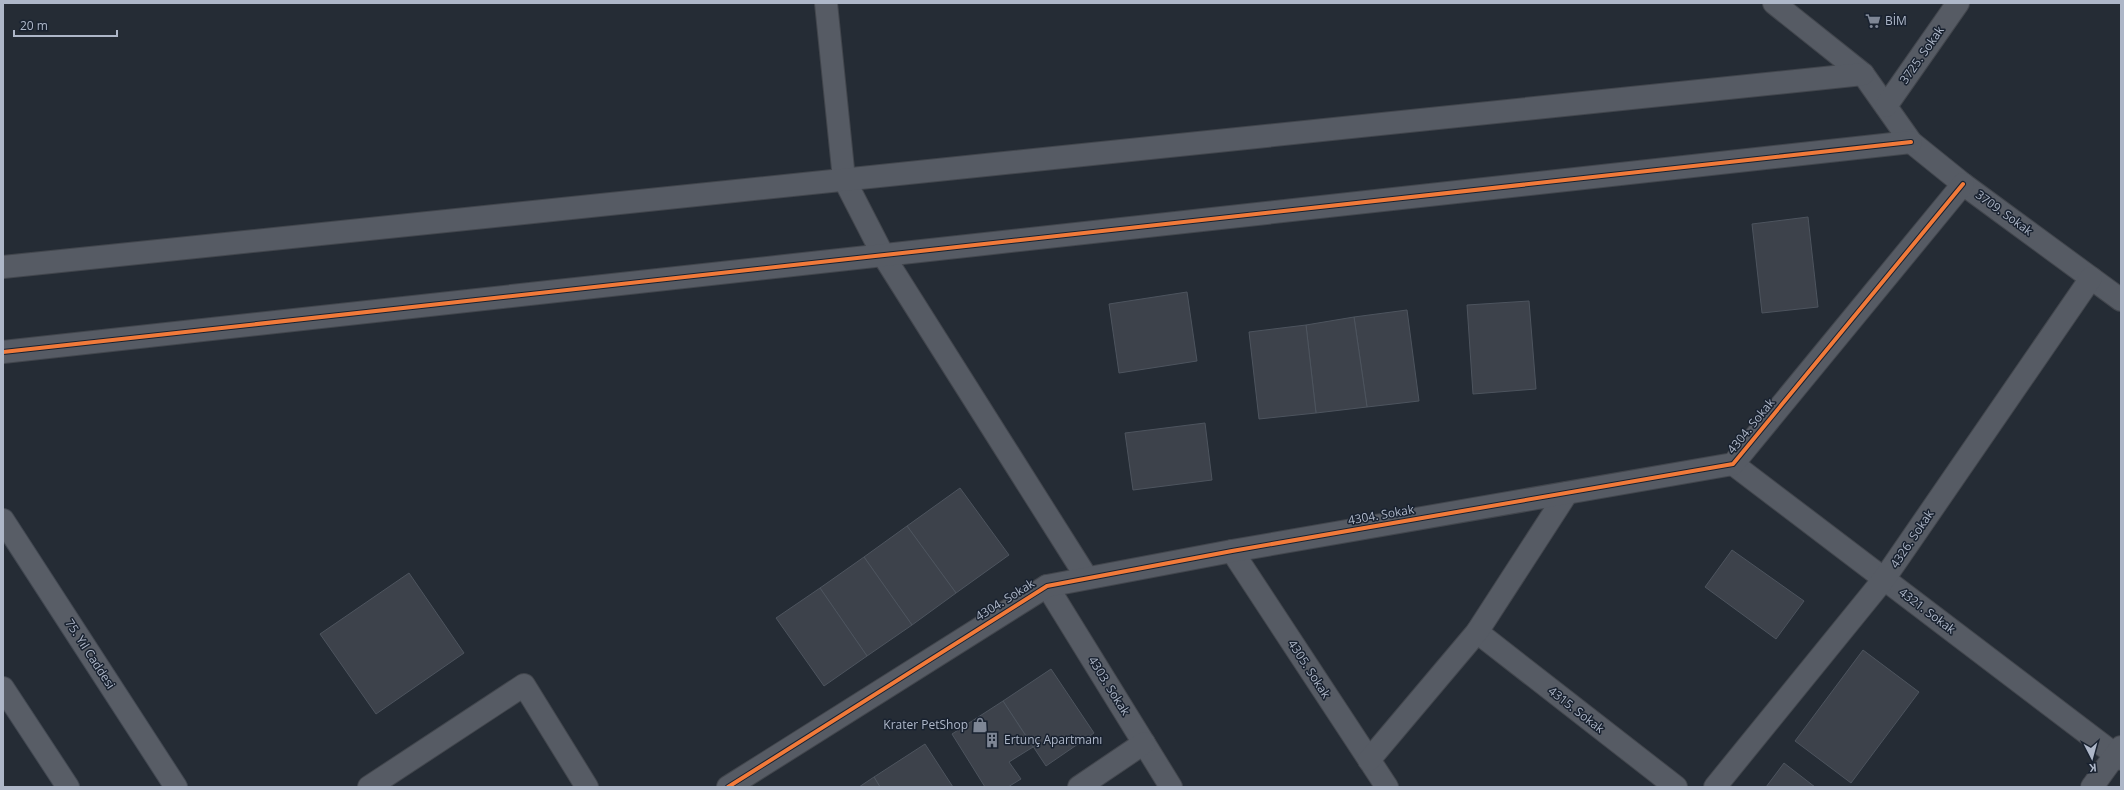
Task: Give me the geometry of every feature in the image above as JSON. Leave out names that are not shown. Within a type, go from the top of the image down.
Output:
[{"type":"main road","name":"75. Yıl Caddesi","points":[[3,520],[176,787]]},
{"type":"main road","points":[[3,688],[68,787]]},
{"type":"street","points":[[826,3],[844,180],[883,255],[1087,578]]},
{"type":"street","name":"3709. Sokak","points":[[1774,3],[1863,74],[1910,142],[1963,184],[2121,300]]},
{"type":"street","name":"3725. Sokak","points":[[1886,106],[1958,3]]},
{"type":"street","points":[[3,267],[1863,74]]},
{"type":"street","points":[[3,352],[1910,142]]},
{"type":"street","name":"4304. Sokak","points":[[728,787],[1047,586],[1232,551],[1733,464],[1963,184]]},
{"type":"street","name":"4326. Sokak","points":[[1715,787],[1884,579],[2091,278]]},
{"type":"street","name":"4321. Sokak","points":[[1733,464],[1884,579],[2119,754]]},
{"type":"street","points":[[1369,760],[1477,632],[1567,493]]},
{"type":"street","name":"4305. Sokak","points":[[1232,551],[1387,787]]},
{"type":"street","name":"4303. Sokak","points":[[1047,586],[1171,787]]},
{"type":"street","name":"4315. Sokak","points":[[1477,632],[1676,787]]},
{"type":"street","points":[[369,787],[524,685],[587,787]]},
{"type":"street","points":[[1079,787],[1144,743]]},
{"type":"street","points":[[2092,787],[2119,754]]},
{"type":"building","points":[[1808,217],[1818,307],[1762,313],[1752,224]]},
{"type":"building","points":[[1187,292],[1197,361],[1119,373],[1109,304]]},
{"type":"building","points":[[1529,301],[1536,389],[1473,394],[1467,305]]},
{"type":"building","points":[[1407,310],[1419,401],[1367,407],[1354,317]]},
{"type":"building","points":[[1354,317],[1367,407],[1316,413],[1306,325]]},
{"type":"building","points":[[1306,325],[1316,413],[1259,419],[1249,332]]},
{"type":"building","points":[[1205,423],[1212,480],[1133,490],[1125,433]]},
{"type":"building","points":[[960,488],[1009,555],[956,593],[907,526]]},
{"type":"building","points":[[907,526],[956,593],[912,625],[864,557]]},
{"type":"building","points":[[1732,550],[1804,601],[1776,639],[1705,587]]},
{"type":"building","points":[[864,557],[912,625],[867,656],[820,588]]},
{"type":"building","points":[[409,573],[464,653],[376,714],[320,634]]},
{"type":"building","points":[[820,588],[867,656],[824,686],[776,618]]},
{"type":"building","points":[[1863,650],[1919,692],[1851,783],[1795,741]]},
{"type":"building","points":[[1051,669],[1094,733],[1046,766],[1003,701]]},
{"type":"building","name":"Ertunç Apartmanı","points":[[1003,701],[1033,747],[1009,762],[1021,779],[1008,787],[985,787],[952,734]]},
{"type":"building","points":[[925,744],[953,787],[880,787],[874,777]]},
{"type":"building","points":[[1784,763],[1815,787],[1766,787]]},
{"type":"building","points":[[874,777],[880,787],[859,787]]},
{"type":"cycle path","points":[[3,352],[1911,142]]},
{"type":"cycle path","points":[[728,787],[1047,586],[1232,551],[1733,464],[1963,184]]},
{"type":"place","name":"BİM","points":[[1873,21]]},
{"type":"place","name":"Krater PetShop","points":[[980,725]]},
{"type":"place","name":"Ertunç Apartmanı","points":[[992,740]]}]
